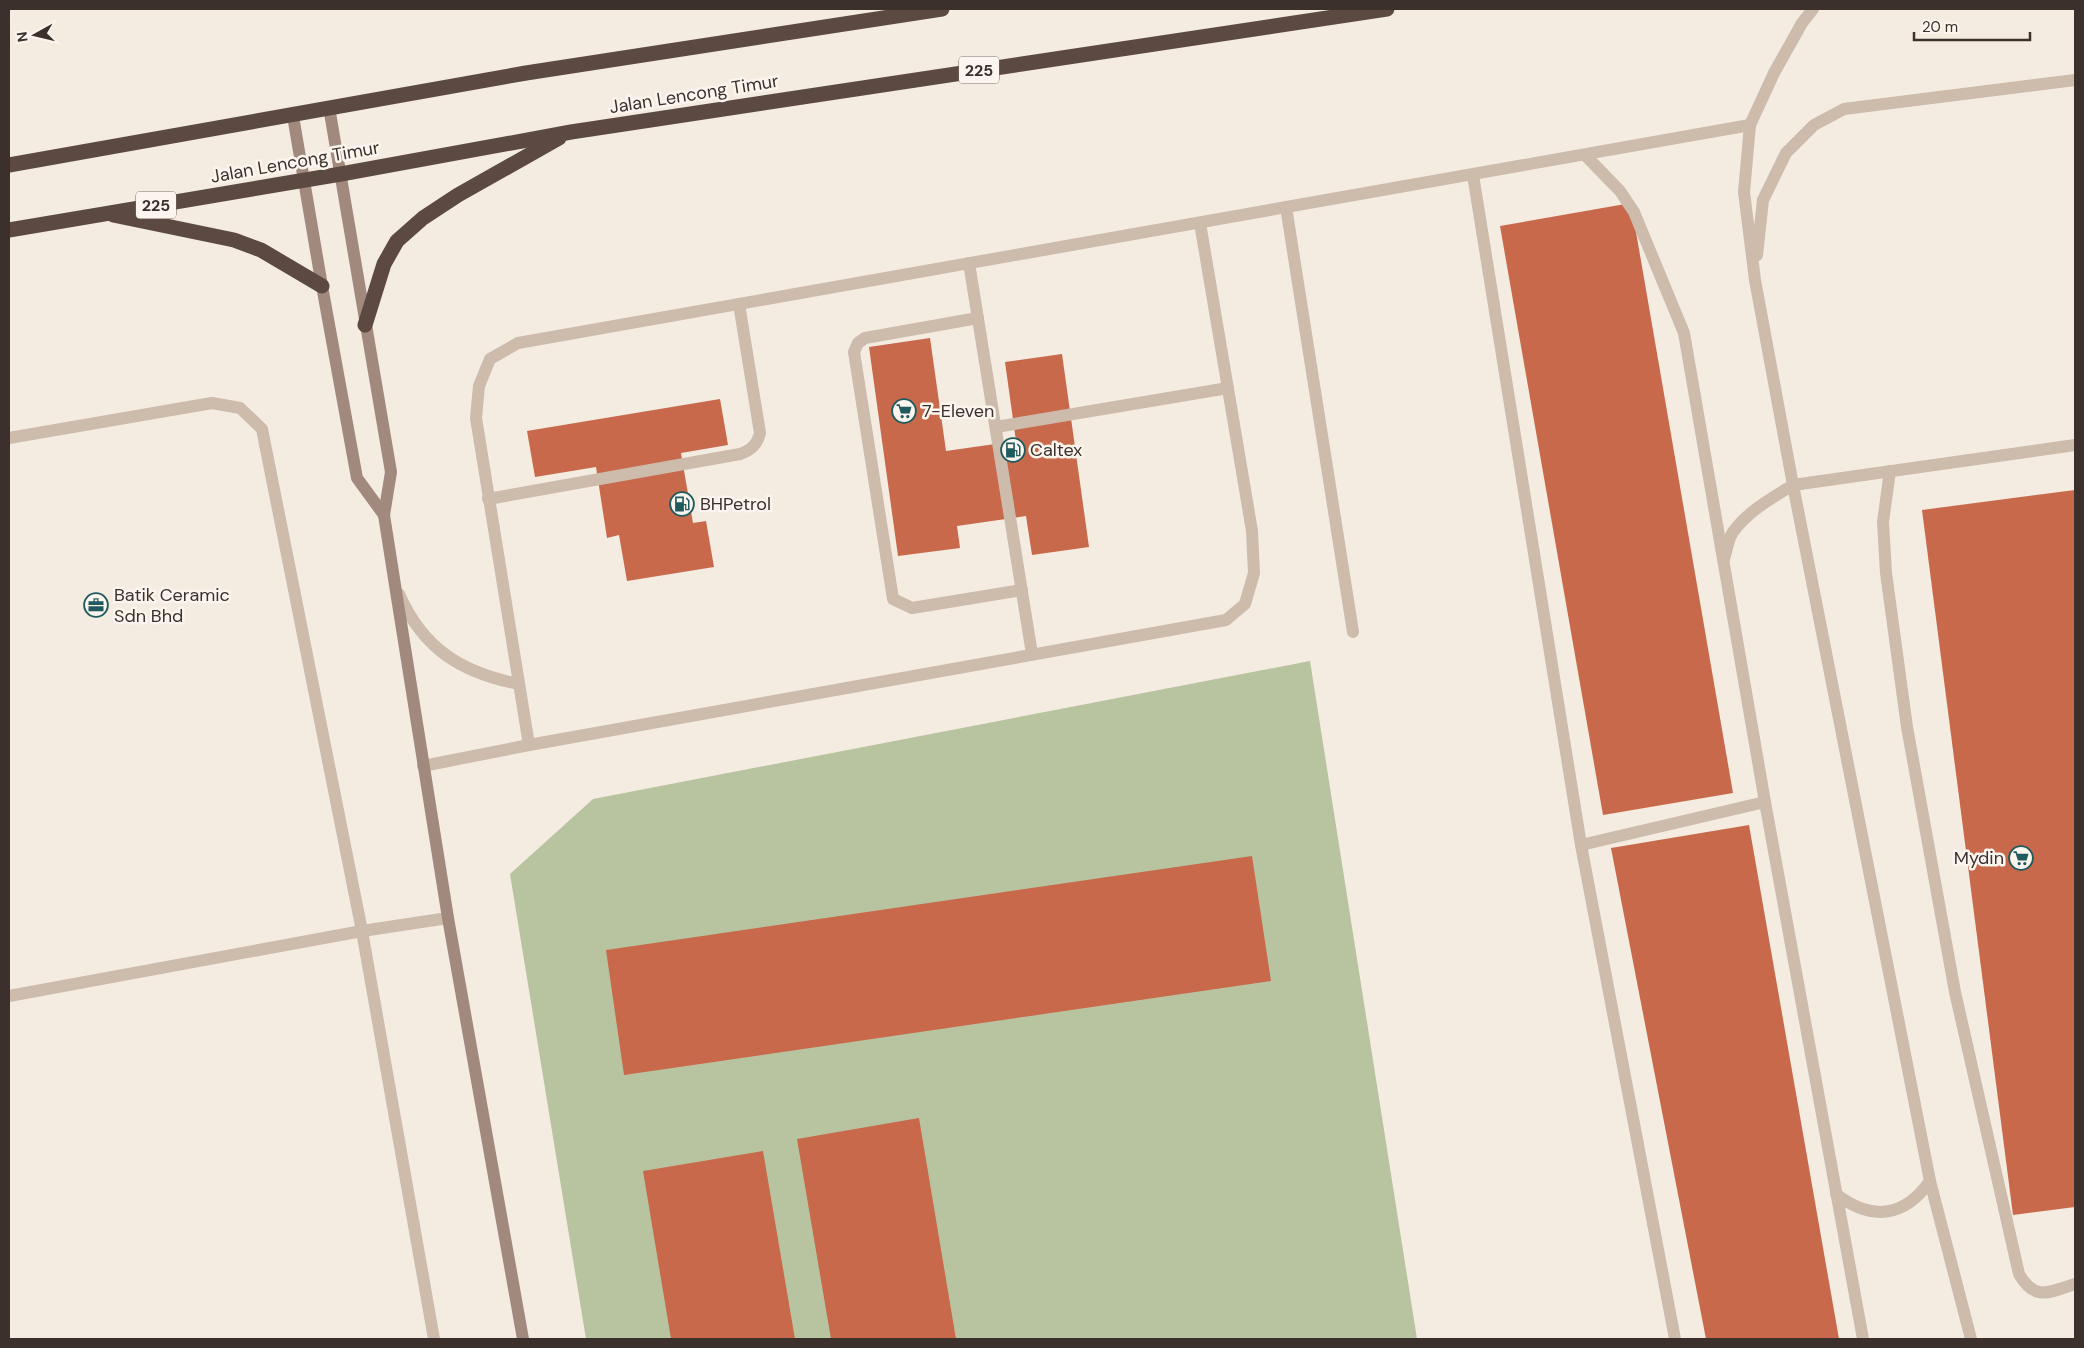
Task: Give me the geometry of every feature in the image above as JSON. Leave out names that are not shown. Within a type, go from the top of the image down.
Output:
[{"type":"highway","points":[[9,165],[293,116],[330,107],[526,73],[942,9]]},
{"type":"highway","name":"Jalan Lencong Timur","points":[[9,230],[341,174],[571,132],[1387,9]]},
{"type":"highway","points":[[365,325],[384,264],[397,241],[422,218],[450,200],[571,132]]},
{"type":"highway","points":[[105,213],[234,240],[261,250],[322,286]]},
{"type":"street","points":[[1813,9],[1802,23],[1774,73],[1750,125],[1744,192],[1755,280],[1793,485],[1930,1181],[1971,1339]]},
{"type":"street","points":[[1755,280],[1763,200],[1786,153],[1814,125],[1844,109],[2075,80]]},
{"type":"street","points":[[330,107],[391,472],[384,515],[423,766],[448,918],[523,1339]]},
{"type":"street","points":[[293,116],[357,478],[384,515]]},
{"type":"street","points":[[529,745],[476,418],[478,386],[490,359],[518,343],[1750,125]]},
{"type":"street","points":[[1585,155],[1620,191],[1634,212],[1684,333],[1765,802],[1863,1339]]},
{"type":"street","points":[[1473,174],[1581,845],[1675,1339]]},
{"type":"street","points":[[1286,207],[1353,632]]},
{"type":"street","points":[[423,766],[529,745],[1226,620],[1245,604],[1254,573],[1252,531],[1200,223]]},
{"type":"street","points":[[969,263],[1032,654]]},
{"type":"street","points":[[488,499],[748,451],[758,442],[760,433],[739,304]]},
{"type":"street","points":[[978,318],[866,338],[858,343],[854,352],[888,571],[893,599],[912,608],[1022,590]]},
{"type":"street","points":[[996,427],[1228,388]]},
{"type":"street","points":[[9,438],[212,403],[240,408],[262,429],[362,931],[434,1339]]},
{"type":"street","points":[[1723,561],[1732,533],[1756,509],[1793,485],[2075,445]]},
{"type":"street","points":[[1890,471],[1883,522],[1886,573],[1907,727],[1955,992],[2019,1274],[2026,1286],[2036,1292],[2047,1292],[2075,1284]]},
{"type":"street","points":[[395,585],[407,612],[424,637],[446,656],[469,670],[493,679],[519,684]]},
{"type":"street","points":[[1581,845],[1765,802]]},
{"type":"street","points":[[9,996],[362,931],[448,918]]},
{"type":"street","points":[[1836,1194],[1849,1204],[1863,1210],[1878,1213],[1894,1210],[1908,1204],[1920,1194],[1930,1181]]},
{"type":"green space","points":[[1310,661],[1417,1339],[586,1339],[510,874],[593,799]]},
{"type":"building","points":[[1631,203],[1733,793],[1603,815],[1500,226]]},
{"type":"building","points":[[930,338],[946,451],[1016,441],[1005,362],[1062,354],[1089,547],[1032,555],[1026,516],[957,526],[960,548],[898,556],[869,347]]},
{"type":"building","points":[[720,399],[728,445],[681,453],[693,523],[706,521],[714,567],[627,581],[619,535],[607,538],[596,467],[535,477],[527,431]]},
{"type":"building","name":"Mydin","points":[[2075,490],[2075,1207],[2013,1215],[1922,510]]},
{"type":"building","points":[[1749,825],[1839,1339],[1706,1339],[1611,848]]},
{"type":"building","points":[[1252,856],[1271,981],[624,1075],[606,950]]},
{"type":"building","points":[[919,1118],[956,1339],[831,1339],[797,1139]]},
{"type":"building","points":[[763,1151],[795,1339],[671,1339],[643,1171]]},
{"type":"place","name":"7-Eleven","points":[[904,411]]},
{"type":"place","name":"Caltex","points":[[1013,450]]},
{"type":"place","name":"BHPetrol","points":[[682,504]]},
{"type":"place","name":"Batik Ceramic Sdn Bhd","points":[[96,605]]},
{"type":"place","name":"Mydin","points":[[2021,858]]}]
